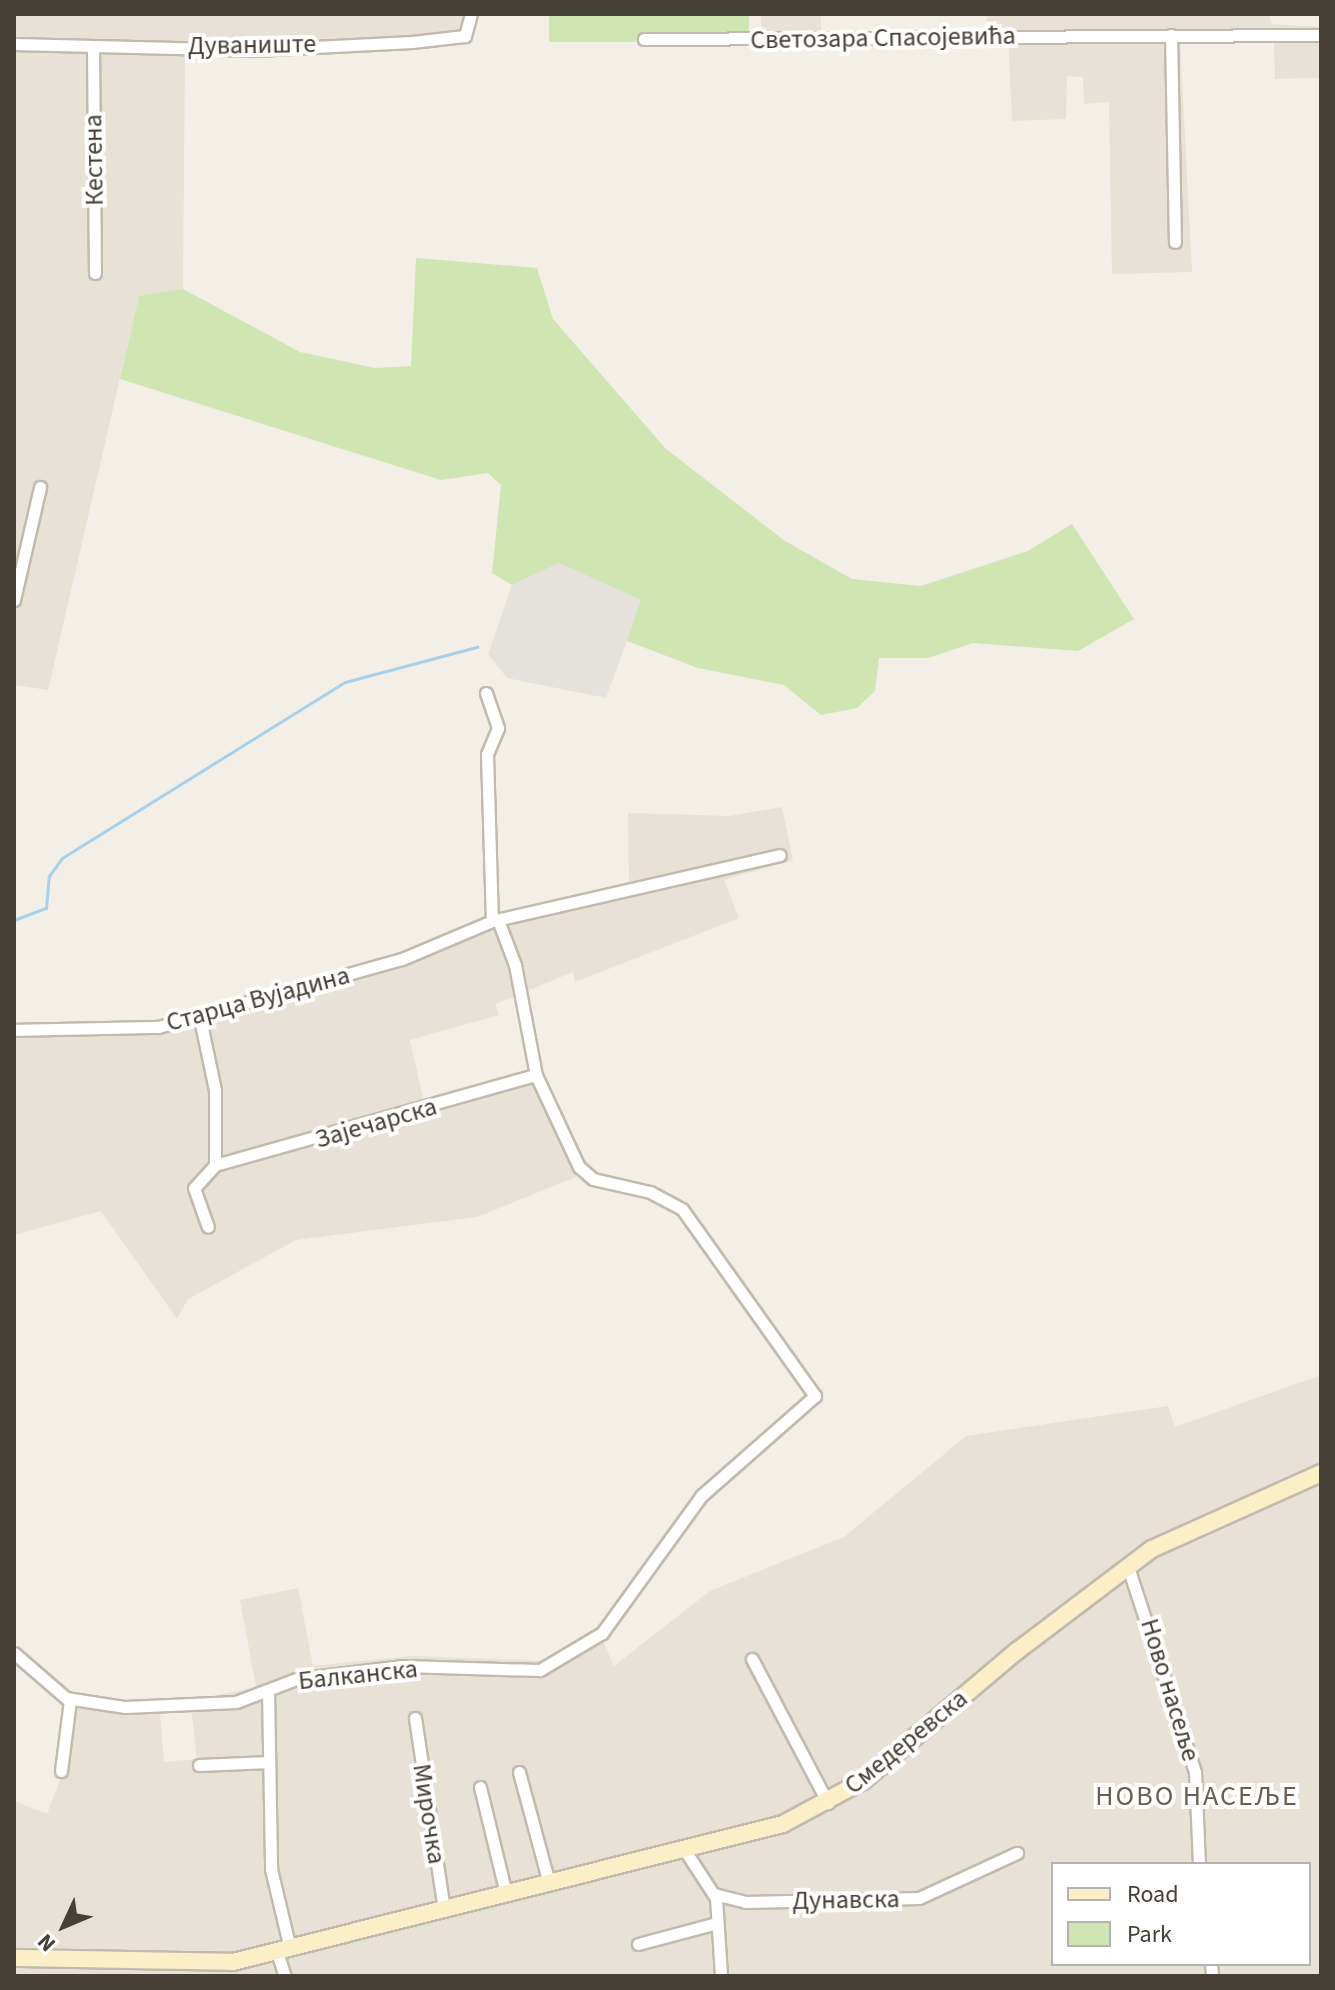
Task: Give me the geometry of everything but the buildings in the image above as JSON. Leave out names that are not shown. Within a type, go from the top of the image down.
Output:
[{"type":"main road","name":"Смедеревска","points":[[14,1958],[192,1966],[284,1951],[767,1829],[828,1803],[1128,1567],[1197,1525],[1321,1473]]},
{"type":"street","name":"Дуваниште","points":[[14,44],[256,50],[460,38],[470,31],[471,14]]},
{"type":"street","points":[[1171,35],[1175,242]]},
{"type":"street","name":"Светозара Спасојевића","points":[[644,39],[1321,35]]},
{"type":"street","name":"Кестена","points":[[93,46],[95,273]]},
{"type":"street","points":[[14,600],[40,487]]},
{"type":"street","points":[[486,693],[498,728],[487,754],[495,921],[515,965],[536,1075]]},
{"type":"street","name":"Старца Вујадина","points":[[14,1030],[131,1031],[402,959],[495,921],[780,855]]},
{"type":"street","points":[[199,1014],[215,1090],[215,1165],[194,1188],[208,1227]]},
{"type":"street","name":"Зајечарска","points":[[215,1165],[536,1075]]},
{"type":"street","name":"Балканска","points":[[70,1700],[202,1706],[268,1690],[403,1666],[484,1672],[550,1667],[602,1633],[648,1561],[701,1496],[815,1396],[695,1222],[667,1199],[586,1175],[536,1075]]},
{"type":"street","name":"Ново насеље","points":[[1128,1567],[1195,1772],[1199,1862]]},
{"type":"street","points":[[14,1653],[70,1700],[61,1771]]},
{"type":"street","points":[[752,1659],[828,1803]]},
{"type":"street","points":[[268,1690],[272,1878],[285,1976]]},
{"type":"street","name":"Мирочка","points":[[415,1718],[444,1910]]},
{"type":"street","points":[[199,1765],[269,1762]]},
{"type":"street","points":[[519,1772],[549,1883]]},
{"type":"street","points":[[480,1787],[506,1894]]},
{"type":"street","points":[[684,1849],[714,1894],[721,1976]]},
{"type":"street","name":"Дунавска","points":[[714,1894],[745,1902],[919,1898],[1017,1853]]},
{"type":"street","points":[[638,1944],[717,1923]]},
{"type":"shaded area","points":[[14,14],[473,14],[474,39],[426,46],[185,52],[183,289],[139,296],[48,690],[14,685]]},
{"type":"shaded area","points":[[761,14],[821,14],[821,33],[761,37]]},
{"type":"shaded area","points":[[987,14],[1269,14],[1272,24],[1321,27],[1321,78],[1275,79],[1274,40],[1180,40],[1192,272],[1112,274],[1109,102],[1084,104],[1083,77],[1067,76],[1066,119],[1012,121],[1008,33],[987,35]]},
{"type":"shaded area","points":[[559,563],[642,600],[606,698],[507,678],[488,654],[512,585]]},
{"type":"shaded area","points":[[782,807],[793,860],[724,880],[739,918],[575,982],[573,972],[495,1004],[499,1015],[410,1040],[426,1111],[534,1080],[576,1177],[477,1217],[296,1240],[188,1299],[177,1319],[101,1211],[14,1235],[14,1029],[154,1032],[421,947],[497,914],[629,886],[628,813],[730,816]]},
{"type":"shaded area","points":[[1321,1375],[1321,1976],[14,1976],[14,1801],[47,1814],[64,1769],[73,1703],[160,1713],[164,1762],[197,1759],[190,1701],[256,1687],[240,1600],[298,1588],[313,1666],[411,1656],[546,1661],[597,1627],[614,1666],[710,1591],[844,1537],[966,1436],[1168,1406],[1175,1427]]},
{"type":"green space","points":[[549,14],[749,14],[749,42],[549,42]]},
{"type":"green space","points":[[416,258],[537,268],[553,319],[666,449],[785,541],[852,579],[921,586],[1028,551],[1072,524],[1134,619],[1078,651],[973,643],[928,658],[879,658],[875,691],[857,708],[821,715],[784,685],[698,668],[627,641],[641,600],[559,563],[512,585],[492,573],[501,485],[488,473],[441,480],[120,379],[139,296],[183,289],[300,352],[375,368],[411,366]]},
{"type":"waterway","points":[[14,920],[46,908],[49,876],[62,858],[345,682],[477,647]]},
{"type":"district","name":"НОВО НАСЕЉЕ","points":[[1197,1796]]}]
